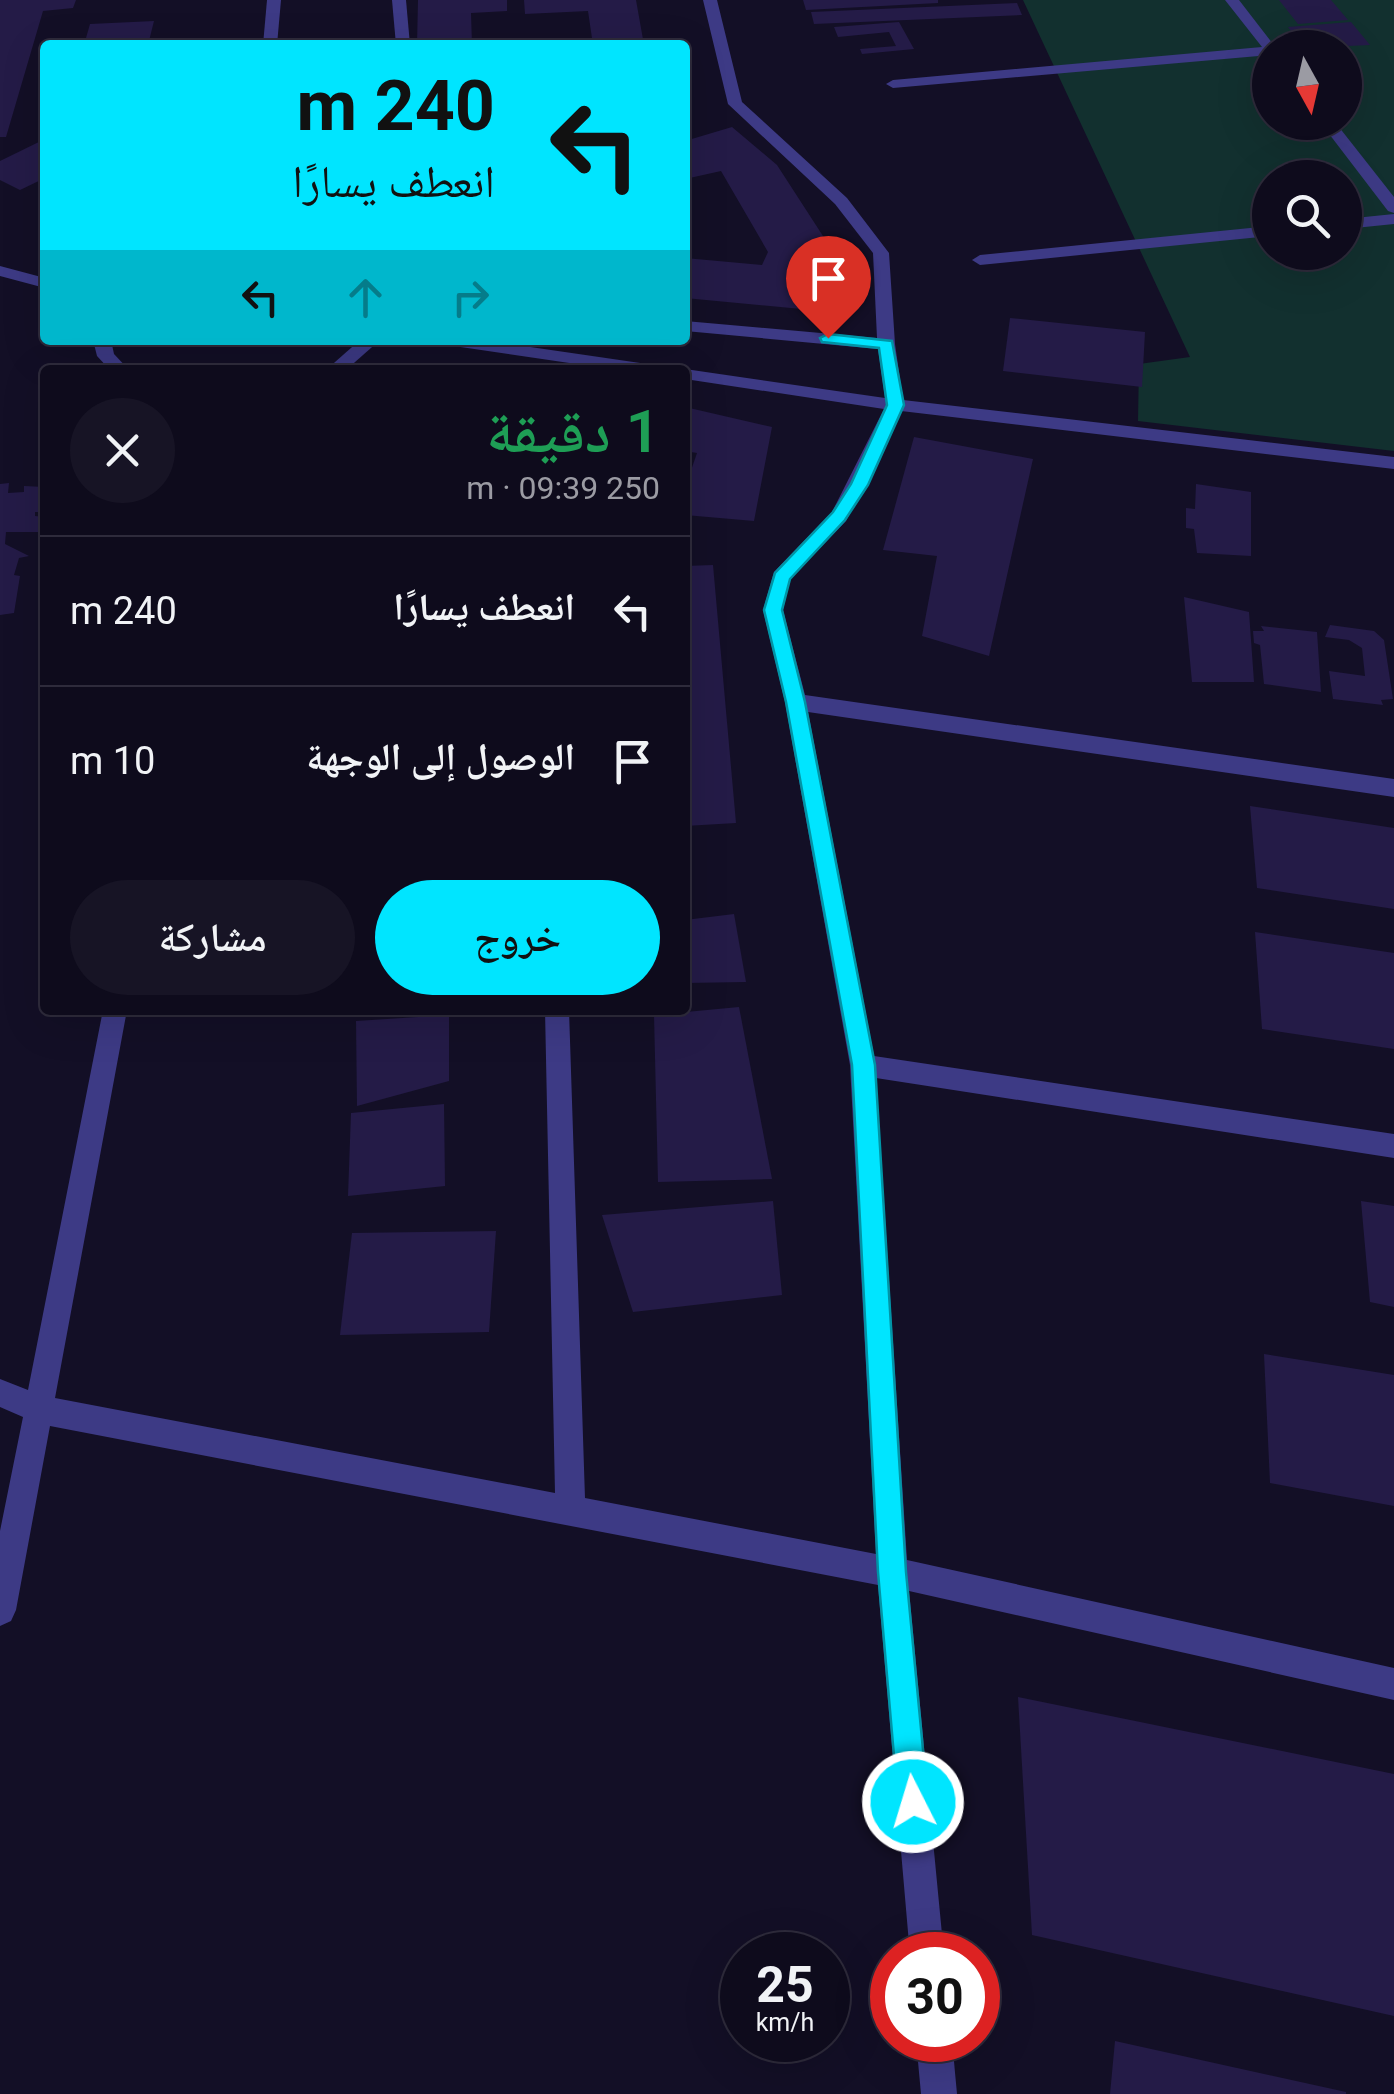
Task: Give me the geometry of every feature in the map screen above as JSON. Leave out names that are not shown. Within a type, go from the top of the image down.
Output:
[{"type":"street","points":[[270,40],[274,0]]},
{"type":"street","points":[[399,0],[402,40]]},
{"type":"street","points":[[710,0],[735,104],[841,201],[880,253],[886,344],[896,405],[859,485],[839,516],[781,577],[773,610],[796,702],[864,1065],[892,1572],[925,1932]]},
{"type":"street","points":[[1232,0],[1255,30]]},
{"type":"street","points":[[893,84],[1252,52]]},
{"type":"street","points":[[1341,140],[1394,208]]},
{"type":"street","points":[[1362,222],[1394,219]]},
{"type":"street","points":[[980,260],[1252,233]]},
{"type":"street","points":[[0,270],[40,282]]},
{"type":"street","points":[[690,326],[886,344]]},
{"type":"street","points":[[341,365],[366,345]]},
{"type":"street","points":[[518,345],[547,347],[631,365]]},
{"type":"street","points":[[690,375],[896,405],[1394,463]]},
{"type":"street","points":[[796,702],[1394,788]]},
{"type":"street","points":[[0,1610],[113,1015]]},
{"type":"street","points":[[557,1015],[570,1512]]},
{"type":"street","points":[[864,1065],[1394,1146]]},
{"type":"street","points":[[0,1393],[41,1410],[892,1572],[1394,1684]]},
{"type":"street","points":[[936,2062],[939,2094]]},
{"type":"green space","points":[[1023,0],[1394,0],[1394,451],[1138,421],[1139,364],[1190,357]]},
{"type":"building","points":[[0,0],[76,0],[73,8],[43,11],[6,137],[0,137]]},
{"type":"building","points":[[418,0],[507,0],[507,11],[471,13],[472,40],[417,40]]},
{"type":"building","points":[[524,0],[636,0],[643,40],[592,40],[588,11],[525,14]]},
{"type":"building","points":[[803,0],[938,0],[938,3],[806,10]]},
{"type":"building","points":[[1279,0],[1331,0],[1348,20],[1298,24]]},
{"type":"building","points":[[1017,3],[1022,15],[814,24],[811,12]]},
{"type":"building","points":[[154,21],[149,40],[85,40],[90,24]]},
{"type":"building","points":[[899,22],[914,49],[862,54],[860,49],[896,46],[889,32],[838,37],[834,27]]},
{"type":"building","points":[[1351,22],[1358,30],[1290,30],[1288,27]]},
{"type":"building","points":[[732,127],[777,165],[834,253],[812,310],[690,298],[690,258],[762,265],[768,252],[721,171],[690,178],[690,140]]},
{"type":"building","points":[[40,141],[40,180],[20,190],[0,180],[0,161]]},
{"type":"building","points":[[1010,318],[1145,332],[1142,387],[1003,371]]},
{"type":"building","points":[[690,408],[772,427],[754,521],[690,515],[690,473],[697,453],[690,452]]},
{"type":"building","points":[[914,437],[1033,459],[989,656],[922,636],[937,556],[883,550]]},
{"type":"building","points":[[9,483],[8,493],[24,492],[24,486],[40,487],[40,512],[35,512],[35,516],[40,517],[40,532],[6,532],[5,544],[29,556],[19,558],[14,575],[20,576],[14,613],[0,615],[0,484]]},
{"type":"building","points":[[1196,484],[1251,492],[1251,556],[1197,553],[1194,529],[1186,528],[1186,508],[1195,509]]},
{"type":"building","points":[[713,565],[736,823],[690,826],[690,566]]},
{"type":"building","points":[[1184,597],[1249,612],[1254,682],[1192,682]]},
{"type":"building","points":[[1330,625],[1374,631],[1384,640],[1393,699],[1381,700],[1383,705],[1333,699],[1329,671],[1365,676],[1362,648],[1349,640],[1325,637]]},
{"type":"building","points":[[1261,626],[1317,632],[1321,692],[1264,684],[1260,645],[1254,643],[1253,631],[1264,631]]},
{"type":"building","points":[[1250,806],[1394,828],[1394,909],[1257,888]]},
{"type":"building","points":[[734,914],[746,982],[690,983],[690,919]]},
{"type":"building","points":[[1255,932],[1394,953],[1394,1049],[1262,1029]]},
{"type":"building","points":[[739,1007],[772,1179],[658,1182],[654,1015],[690,1015],[690,1012]]},
{"type":"building","points":[[449,1015],[449,1081],[357,1106],[356,1021]]},
{"type":"building","points":[[444,1104],[445,1186],[348,1196],[351,1113]]},
{"type":"building","points":[[773,1201],[782,1295],[633,1312],[602,1215]]},
{"type":"building","points":[[1361,1201],[1394,1206],[1394,1307],[1370,1302]]},
{"type":"building","points":[[496,1231],[489,1332],[340,1335],[352,1233]]},
{"type":"building","points":[[1264,1354],[1394,1375],[1394,1506],[1270,1483]]},
{"type":"building","points":[[1018,1697],[1394,1774],[1394,2016],[1032,1935]]},
{"type":"building","points":[[1115,2041],[1346,2092],[1346,2094],[1110,2094]]},
{"type":"route","points":[[828,338],[886,344],[896,405],[859,485],[839,516],[781,577],[773,610],[796,702],[864,1065],[892,1572],[913,1802]]}]
